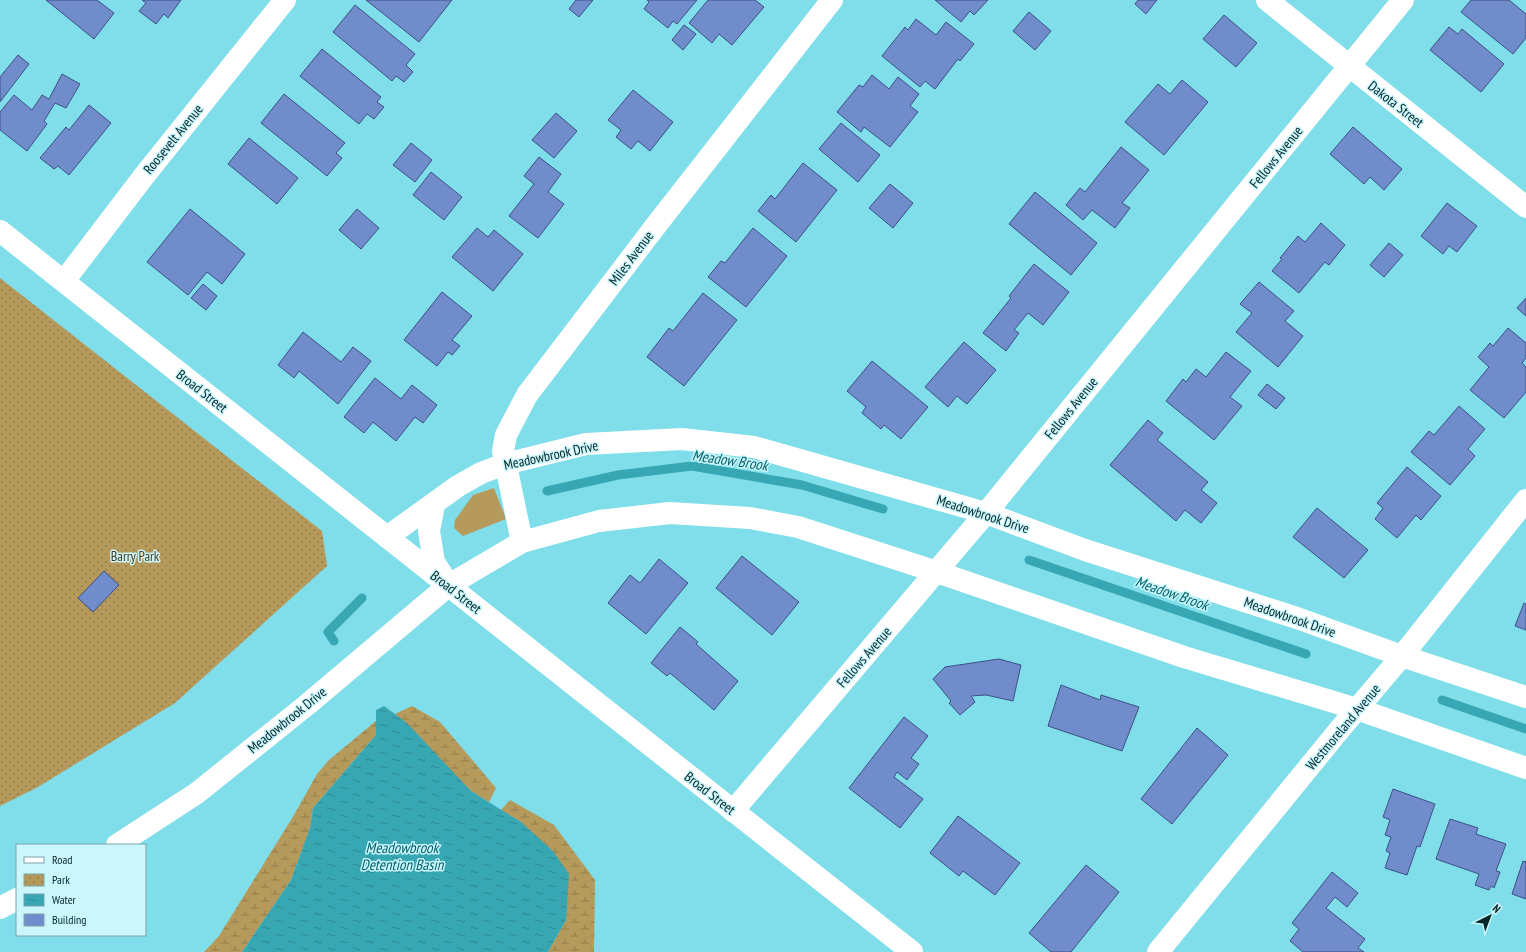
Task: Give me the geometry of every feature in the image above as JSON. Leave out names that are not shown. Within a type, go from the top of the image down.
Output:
[{"type":"street","name":"Roosevelt Avenue","points":[[64,281],[144,176],[285,0]]},
{"type":"street","name":"Miles Avenue","points":[[522,542],[503,451],[506,436],[527,395],[654,228],[832,0]]},
{"type":"street","name":"Dakota Street","points":[[1268,0],[1526,207]]},
{"type":"street","name":"Fellows Avenue","points":[[732,811],[986,513],[1403,0]]},
{"type":"street","name":"Broad Street","points":[[0,231],[912,952]]},
{"type":"street","name":"Meadowbrook Drive","points":[[386,537],[458,486],[481,473],[505,464],[586,444],[690,440],[754,447],[986,513],[1085,550],[1297,618],[1402,656],[1526,697]]},
{"type":"street","name":"Westmoreland Avenue","points":[[1158,952],[1402,656],[1526,500]]},
{"type":"street","points":[[434,504],[429,531],[434,562],[448,585]]},
{"type":"street","name":"Meadowbrook Drive","points":[[119,844],[197,793],[308,704],[448,585],[522,542],[599,521],[670,512],[750,518],[798,527],[937,572],[1184,657],[1357,709],[1526,768]]},
{"type":"street","points":[[0,908],[16,900]]},
{"type":"green space","name":"Barry Park","points":[[0,278],[322,531],[327,566],[175,703],[38,787],[0,806]]},
{"type":"green space","points":[[494,488],[506,519],[463,536],[454,528],[455,520],[473,495]]},
{"type":"green space","points":[[412,706],[440,722],[496,788],[489,802],[471,791],[395,714]]},
{"type":"green space","points":[[376,721],[376,735],[313,808],[310,828],[291,880],[242,952],[204,952],[219,936],[294,815],[317,774],[329,760]]},
{"type":"green space","points":[[510,800],[554,825],[595,880],[594,952],[548,952],[566,920],[521,822],[501,810]]},
{"type":"water","name":"Meadowbrook Detention Basin","points":[[384,706],[407,723],[471,791],[521,822],[553,851],[569,874],[566,920],[548,952],[242,952],[291,880],[310,828],[313,808],[376,735],[376,710]]},
{"type":"building","points":[[46,0],[97,0],[114,13],[94,39]]},
{"type":"building","points":[[142,0],[181,0],[168,18],[164,14],[156,24],[139,11],[146,3]]},
{"type":"building","points":[[366,0],[452,0],[419,42]]},
{"type":"building","points":[[576,0],[593,0],[579,17],[569,9]]},
{"type":"building","points":[[647,0],[697,0],[677,24],[673,21],[668,28],[644,9],[649,2]]},
{"type":"building","points":[[708,0],[755,0],[764,7],[732,45],[719,34],[712,43],[689,23]]},
{"type":"building","points":[[935,0],[988,0],[974,15],[970,11],[961,22]]},
{"type":"building","points":[[1138,0],[1157,0],[1146,14],[1135,4]]},
{"type":"building","points":[[1471,0],[1509,0],[1526,14],[1526,38],[1513,54],[1461,12]]},
{"type":"building","points":[[355,5],[415,54],[406,65],[413,72],[404,82],[396,76],[392,81],[333,32]]},
{"type":"building","points":[[1029,12],[1051,31],[1035,50],[1013,31]]},
{"type":"building","points":[[1224,15],[1257,43],[1236,67],[1203,39]]},
{"type":"building","points":[[916,19],[936,35],[946,22],[974,44],[960,61],[958,59],[935,89],[925,81],[920,87],[882,56],[905,27],[908,30]]},
{"type":"building","points":[[684,25],[696,34],[683,50],[672,40]]},
{"type":"building","points":[[1449,27],[1458,34],[1462,29],[1504,64],[1481,92],[1430,50]]},
{"type":"building","points":[[322,49],[381,97],[377,102],[384,107],[374,119],[367,114],[359,124],[300,76]]},
{"type":"building","points":[[18,55],[29,64],[0,102],[0,77]]},
{"type":"building","points":[[62,74],[80,84],[66,108],[55,103],[44,121],[47,124],[27,151],[0,130],[0,112],[14,95],[32,110],[42,95],[49,99]]},
{"type":"building","points":[[872,75],[889,89],[898,77],[919,94],[910,106],[918,112],[890,147],[864,127],[861,132],[837,112],[859,85],[863,87]]},
{"type":"building","points":[[1182,80],[1208,102],[1164,155],[1125,122],[1158,84],[1170,94]]},
{"type":"building","points":[[633,90],[673,122],[650,151],[638,141],[631,149],[616,137],[621,130],[608,120]]},
{"type":"building","points":[[284,94],[345,143],[336,153],[342,158],[327,176],[261,123]]},
{"type":"building","points":[[89,105],[111,123],[69,175],[58,166],[54,169],[40,158],[66,127],[69,130]]},
{"type":"building","points":[[556,113],[577,131],[554,158],[532,140]]},
{"type":"building","points":[[841,123],[880,155],[858,182],[819,149]]},
{"type":"building","points":[[1353,127],[1402,169],[1384,190],[1370,177],[1364,184],[1330,154]]},
{"type":"building","points":[[249,138],[298,178],[277,204],[228,164]]},
{"type":"building","points":[[411,143],[432,160],[415,182],[393,165]]},
{"type":"building","points":[[1121,147],[1149,170],[1122,203],[1130,208],[1115,228],[1092,210],[1083,220],[1066,205],[1080,188],[1085,192]]},
{"type":"building","points":[[539,157],[561,174],[548,192],[564,204],[538,238],[509,216],[534,184],[524,176]]},
{"type":"building","points":[[803,163],[837,190],[796,242],[758,211],[771,195],[775,199]]},
{"type":"building","points":[[431,172],[462,197],[444,220],[413,195]]},
{"type":"building","points":[[890,184],[913,203],[893,228],[869,208]]},
{"type":"building","points":[[1035,192],[1097,243],[1071,275],[1009,224]]},
{"type":"building","points":[[1447,203],[1477,226],[1457,252],[1449,246],[1443,254],[1421,236]]},
{"type":"building","points":[[190,209],[245,254],[222,284],[207,272],[188,295],[147,262]]},
{"type":"building","points":[[357,209],[379,228],[361,249],[339,230]]},
{"type":"building","points":[[1321,223],[1345,245],[1329,265],[1325,262],[1299,293],[1272,271],[1282,259],[1280,258],[1298,236],[1305,242]]},
{"type":"building","points":[[477,228],[488,237],[494,230],[523,254],[493,291],[452,257]]},
{"type":"building","points":[[753,228],[787,256],[746,307],[708,277],[721,261],[725,263]]},
{"type":"building","points":[[1389,243],[1403,255],[1384,277],[1370,265]]},
{"type":"building","points":[[1034,264],[1069,292],[1043,325],[1028,313],[1014,330],[1019,333],[1006,351],[983,333],[1011,298],[1009,296]]},
{"type":"building","points":[[1259,282],[1294,311],[1285,321],[1303,336],[1278,367],[1236,332],[1252,313],[1240,304]]},
{"type":"building","points":[[203,284],[217,296],[206,310],[191,298]]},
{"type":"building","points":[[442,292],[472,316],[452,340],[460,346],[452,355],[448,352],[437,366],[404,340]]},
{"type":"building","points":[[703,293],[737,320],[684,386],[647,357],[669,328],[673,331]]},
{"type":"building","points":[[1526,298],[1526,316],[1517,308]]},
{"type":"building","points":[[1508,328],[1526,343],[1526,358],[1522,363],[1526,367],[1526,392],[1504,418],[1470,390],[1489,367],[1478,357],[1490,343],[1493,346]]},
{"type":"building","points":[[303,332],[341,362],[353,347],[371,361],[338,404],[299,371],[294,378],[278,365]]},
{"type":"building","points":[[964,342],[996,370],[967,404],[957,396],[948,407],[925,387]]},
{"type":"building","points":[[1226,352],[1251,371],[1230,397],[1242,406],[1214,440],[1166,401],[1183,379],[1186,382],[1196,369],[1206,377]]},
{"type":"building","points":[[872,361],[928,407],[901,439],[884,425],[881,429],[862,413],[866,407],[847,391]]},
{"type":"building","points":[[375,378],[401,399],[412,385],[437,405],[423,423],[415,417],[396,441],[373,422],[364,433],[344,417]]},
{"type":"building","points":[[1267,384],[1285,398],[1276,409],[1258,395]]},
{"type":"building","points":[[1459,406],[1485,429],[1468,449],[1475,456],[1450,485],[1411,452],[1429,431],[1434,435]]},
{"type":"building","points":[[1148,420],[1163,433],[1157,440],[1208,482],[1201,490],[1217,503],[1201,523],[1185,510],[1176,521],[1110,465]]},
{"type":"building","points":[[1407,467],[1441,496],[1421,520],[1416,515],[1397,538],[1375,519],[1383,508],[1377,503]]},
{"type":"building","points":[[1317,508],[1368,550],[1344,578],[1293,537]]},
{"type":"building","points":[[742,556],[799,602],[772,635],[716,588]]},
{"type":"building","points":[[659,559],[688,583],[646,634],[608,603],[630,575],[640,583]]},
{"type":"building","points":[[104,571],[119,585],[93,612],[78,598]]},
{"type":"building","points":[[1524,603],[1526,604],[1526,630],[1515,626]]},
{"type":"building","points":[[680,627],[698,642],[696,644],[738,681],[714,710],[670,673],[667,676],[651,663]]},
{"type":"building","points":[[999,659],[1021,665],[1013,701],[986,695],[971,696],[975,702],[960,715],[949,703],[951,701],[933,679],[945,667]]},
{"type":"building","points":[[1061,685],[1100,700],[1101,695],[1139,707],[1122,751],[1048,726]]},
{"type":"building","points":[[904,717],[928,736],[911,758],[919,764],[907,780],[897,772],[894,777],[923,799],[900,828],[849,788]]},
{"type":"building","points":[[1197,728],[1228,755],[1172,824],[1141,799]]},
{"type":"building","points":[[1393,789],[1435,804],[1420,847],[1417,846],[1407,875],[1385,868],[1390,853],[1386,851],[1391,837],[1385,835],[1390,820],[1383,817]]},
{"type":"building","points":[[958,816],[1020,863],[995,895],[963,871],[959,876],[930,853]]},
{"type":"building","points":[[1450,819],[1478,828],[1476,834],[1506,844],[1496,871],[1500,872],[1494,888],[1491,886],[1489,890],[1475,885],[1479,874],[1436,859]]},
{"type":"building","points":[[1523,861],[1526,862],[1526,899],[1512,894]]},
{"type":"building","points":[[1086,865],[1119,892],[1071,952],[1051,952],[1029,933]]},
{"type":"building","points":[[1332,872],[1358,893],[1347,907],[1335,897],[1326,908],[1365,939],[1358,948],[1364,952],[1303,952],[1290,941],[1299,929],[1292,923]]},
{"type":"waterway","name":"Meadow Brook","points":[[547,491],[618,475],[692,466],[802,485],[883,509]]},
{"type":"waterway","name":"Meadow Brook","points":[[1029,560],[1306,654]]},
{"type":"waterway","name":"Meadow Brook","points":[[334,641],[328,632],[362,598]]},
{"type":"waterway","name":"Meadow Brook","points":[[1442,700],[1526,729]]}]
